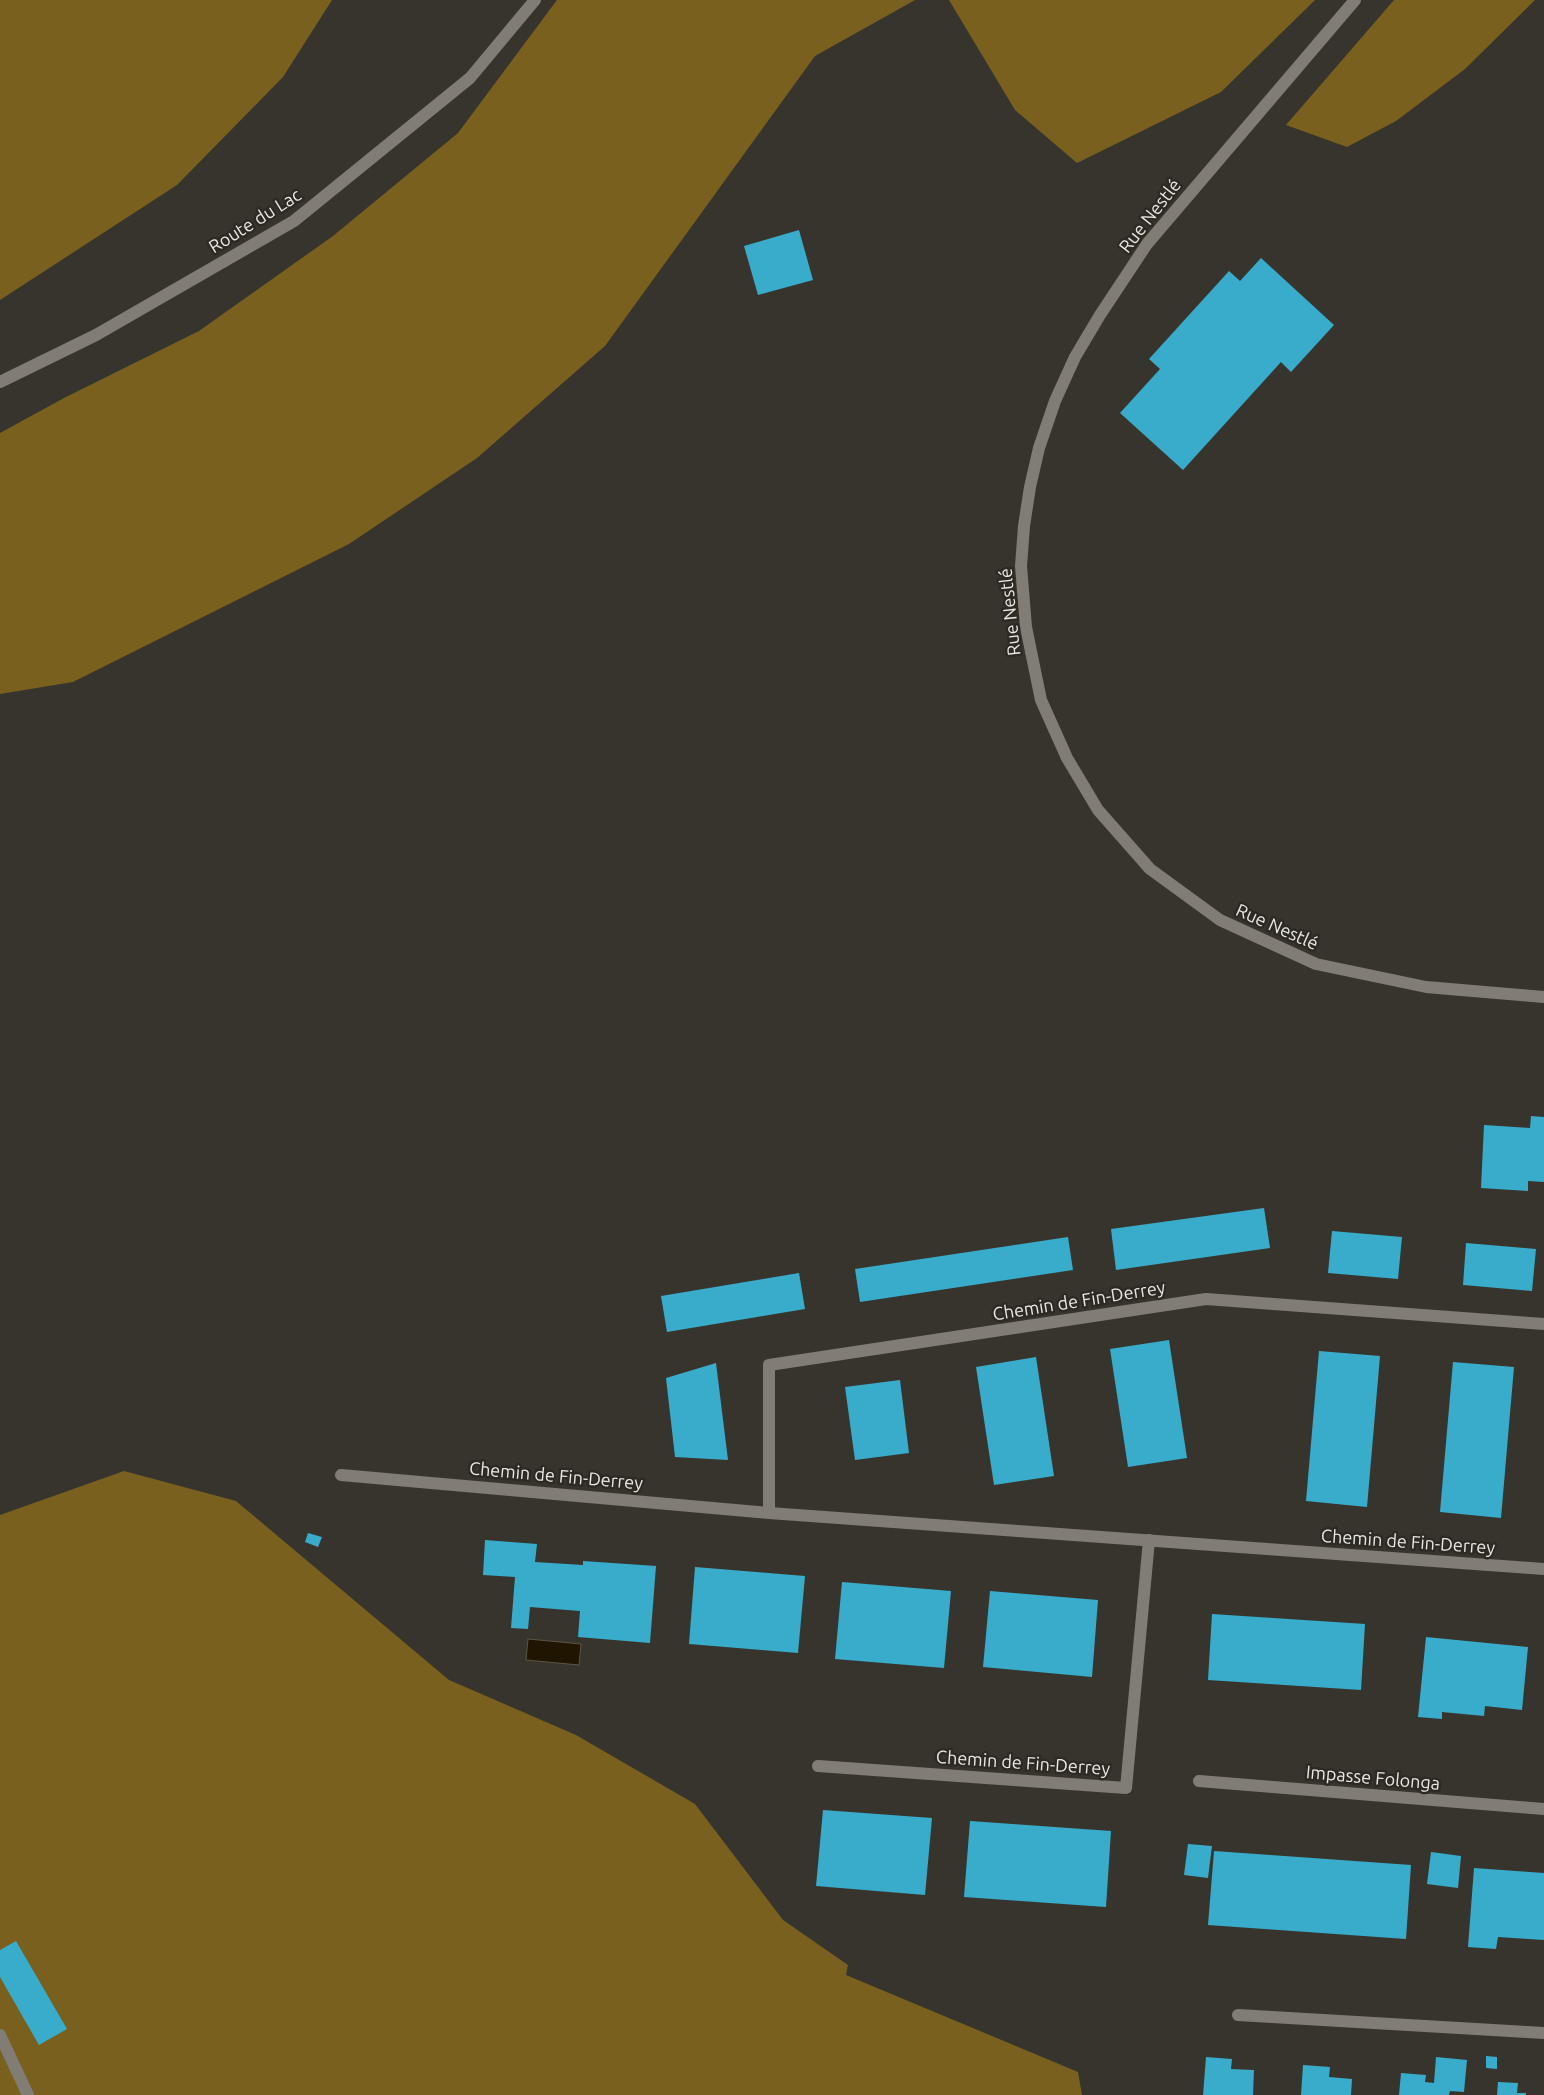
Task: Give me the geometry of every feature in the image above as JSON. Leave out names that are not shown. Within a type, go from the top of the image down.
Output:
[{"type":"street","name":"Route du Lac","points":[[0,382],[96,335],[294,221],[470,78],[535,0]]},
{"type":"street","name":"Rue Nestlé","points":[[1355,0],[1147,244],[1075,357],[1055,402],[1039,448],[1030,487],[1024,526],[1021,566],[1026,627],[1041,700],[1067,758],[1098,810],[1150,869],[1220,920],[1316,964],[1426,987],[1544,997]]},
{"type":"street","name":"Chemin de Fin-Derrey","points":[[769,1513],[769,1365],[1206,1299],[1544,1324]]},
{"type":"street","name":"Chemin de Fin-Derrey","points":[[341,1475],[769,1513],[1544,1569]]},
{"type":"street","name":"Chemin de Fin-Derrey","points":[[818,1766],[1126,1788],[1149,1540]]},
{"type":"street","name":"Impasse Folonga","points":[[1199,1781],[1544,1809]]},
{"type":"street","points":[[1238,2015],[1544,2033]]},
{"type":"street","points":[[0,2035],[28,2095]]},
{"type":"shaded area","points":[[0,0],[332,0],[283,77],[177,185],[0,300]]},
{"type":"shaded area","points":[[557,0],[915,0],[815,56],[605,346],[477,458],[349,544],[73,682],[0,694],[0,433],[64,398],[199,331],[333,236],[458,133]]},
{"type":"shaded area","points":[[949,0],[1315,0],[1221,92],[1077,163],[1015,110]]},
{"type":"shaded area","points":[[1394,0],[1535,0],[1465,69],[1396,121],[1347,147],[1286,125]]},
{"type":"shaded area","points":[[124,1471],[236,1501],[449,1680],[576,1735],[695,1804],[783,1920],[848,1965],[846,1975],[1078,2072],[1082,2095],[0,2095],[0,1515]]},
{"type":"shaded area","points":[[528,1639],[581,1644],[579,1665],[526,1660]]},
{"type":"building","points":[[799,230],[813,280],[758,295],[744,246]]},
{"type":"building","points":[[1261,258],[1334,325],[1291,372],[1281,362],[1183,470],[1120,413],[1160,369],[1149,359],[1229,271],[1240,281]]},
{"type":"building","points":[[1531,1116],[1544,1117],[1544,1182],[1528,1181],[1528,1191],[1481,1188],[1484,1125],[1530,1128]]},
{"type":"building","points":[[1264,1208],[1270,1248],[1116,1270],[1111,1229]]},
{"type":"building","points":[[1332,1231],[1402,1237],[1398,1279],[1328,1273]]},
{"type":"building","points":[[1068,1237],[1073,1270],[860,1302],[855,1269]]},
{"type":"building","points":[[1466,1243],[1536,1249],[1532,1291],[1463,1285]]},
{"type":"building","points":[[799,1273],[805,1309],[667,1332],[661,1296]]},
{"type":"building","points":[[1169,1340],[1187,1458],[1128,1467],[1110,1349]]},
{"type":"building","points":[[1319,1351],[1380,1356],[1367,1507],[1306,1501]]},
{"type":"building","points":[[1036,1357],[1054,1476],[994,1485],[976,1367]]},
{"type":"building","points":[[1453,1362],[1514,1367],[1501,1518],[1440,1512]]},
{"type":"building","points":[[716,1363],[728,1460],[675,1457],[666,1378]]},
{"type":"building","points":[[900,1380],[909,1453],[855,1460],[845,1387]]},
{"type":"building","points":[[308,1533],[322,1537],[318,1547],[305,1542]]},
{"type":"building","points":[[485,1540],[537,1544],[535,1562],[583,1565],[583,1561],[656,1566],[650,1643],[578,1637],[580,1611],[530,1607],[528,1629],[511,1628],[515,1577],[483,1575]]},
{"type":"building","points":[[695,1567],[805,1576],[798,1653],[689,1644]]},
{"type":"building","points":[[842,1582],[951,1591],[944,1668],[835,1659]]},
{"type":"building","points":[[990,1591],[1098,1600],[1092,1677],[983,1667]]},
{"type":"building","points":[[1212,1614],[1365,1624],[1361,1690],[1208,1680]]},
{"type":"building","points":[[1426,1637],[1528,1647],[1522,1710],[1485,1706],[1484,1716],[1442,1712],[1442,1719],[1418,1717]]},
{"type":"building","points":[[823,1810],[932,1818],[925,1895],[816,1886]]},
{"type":"building","points":[[970,1821],[1111,1831],[1106,1907],[964,1897]]},
{"type":"building","points":[[1188,1844],[1212,1846],[1208,1878],[1184,1875]]},
{"type":"building","points":[[1214,1851],[1411,1865],[1406,1939],[1208,1925]]},
{"type":"building","points":[[1431,1852],[1461,1856],[1458,1888],[1427,1884]]},
{"type":"building","points":[[1474,1868],[1544,1873],[1544,1940],[1498,1937],[1496,1949],[1468,1947]]},
{"type":"building","points":[[16,1941],[67,2029],[39,2045],[0,1977],[0,1950]]},
{"type":"building","points":[[1486,2056],[1497,2057],[1497,2069],[1486,2068]]},
{"type":"building","points":[[1206,2057],[1232,2059],[1231,2069],[1254,2070],[1253,2095],[1203,2095]]},
{"type":"building","points":[[1436,2057],[1467,2060],[1464,2092],[1450,2091],[1449,2095],[1399,2095],[1401,2073],[1426,2075],[1425,2082],[1434,2083]]},
{"type":"building","points":[[1303,2065],[1330,2067],[1329,2077],[1352,2079],[1351,2095],[1301,2095]]},
{"type":"building","points":[[1498,2082],[1518,2083],[1517,2093],[1526,2093],[1526,2095],[1497,2095]]}]
